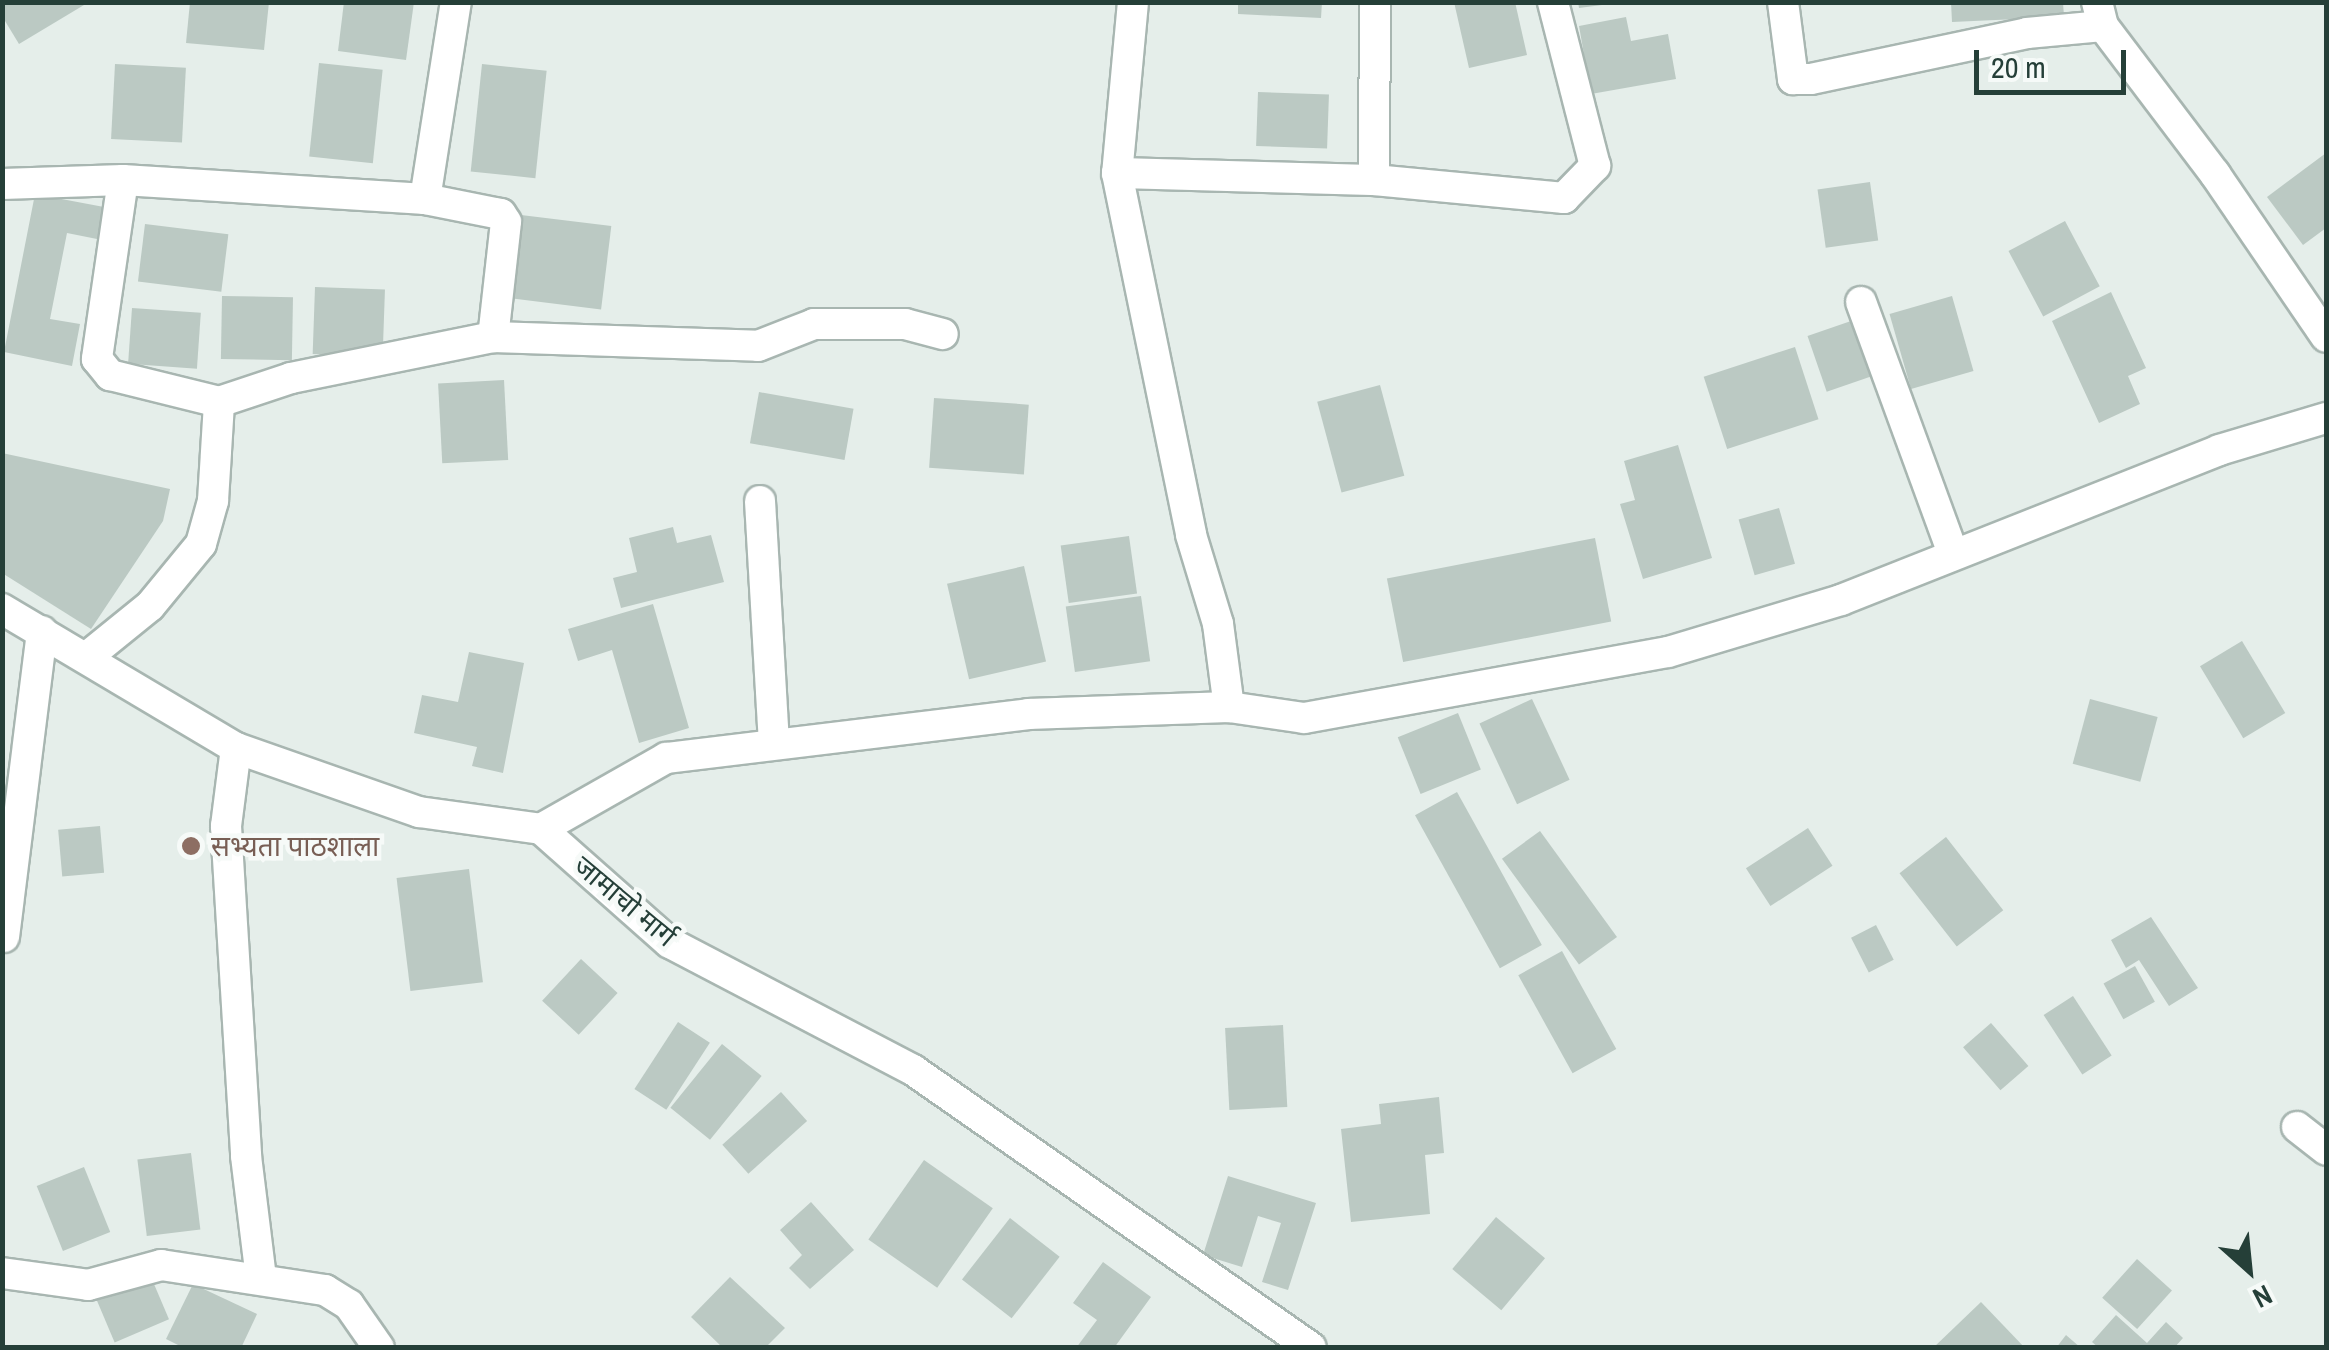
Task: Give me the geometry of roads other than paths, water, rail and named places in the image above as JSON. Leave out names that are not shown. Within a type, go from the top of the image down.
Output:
[{"type":"street","points":[[425,200],[456,2]]},
{"type":"street","points":[[1133,2],[1117,173],[1191,536],[1218,624],[1230,708]]},
{"type":"street","points":[[1374,180],[1375,2]]},
{"type":"street","points":[[1117,173],[1374,180],[1564,198],[1595,166],[1553,2]]},
{"type":"street","points":[[1782,2],[1793,79],[1811,79],[2100,14],[2326,338]]},
{"type":"street","points":[[123,180],[97,359],[110,375],[219,402],[291,378],[493,338],[758,346],[814,324],[904,324],[944,334]]},
{"type":"street","points":[[2,184],[123,180],[425,200],[501,214],[506,222],[493,338]]},
{"type":"street","points":[[1861,302],[1953,553]]},
{"type":"street","points":[[87,657],[150,606],[201,544],[213,501],[219,402]]},
{"type":"street","points":[[2,608],[236,748],[419,812],[541,829],[666,758],[1028,714],[1230,708],[1304,718],[1454,694],[1668,652],[1841,600],[2219,450],[2326,418]]},
{"type":"street","points":[[760,500],[774,744]]},
{"type":"street","points":[[4,937],[42,631]]},
{"type":"street","points":[[236,748],[226,826],[246,1156],[260,1278]]},
{"type":"street","name":"जामाचो मार्ग","points":[[541,829],[670,943],[913,1070],[1311,1348]]},
{"type":"street","points":[[2297,1127],[2326,1150]]},
{"type":"street","points":[[2,1273],[88,1285],[161,1265],[325,1290],[349,1305],[379,1348]]},
{"type":"place","name":"सभ्यता पाठशाला","points":[[191,846]]}]
